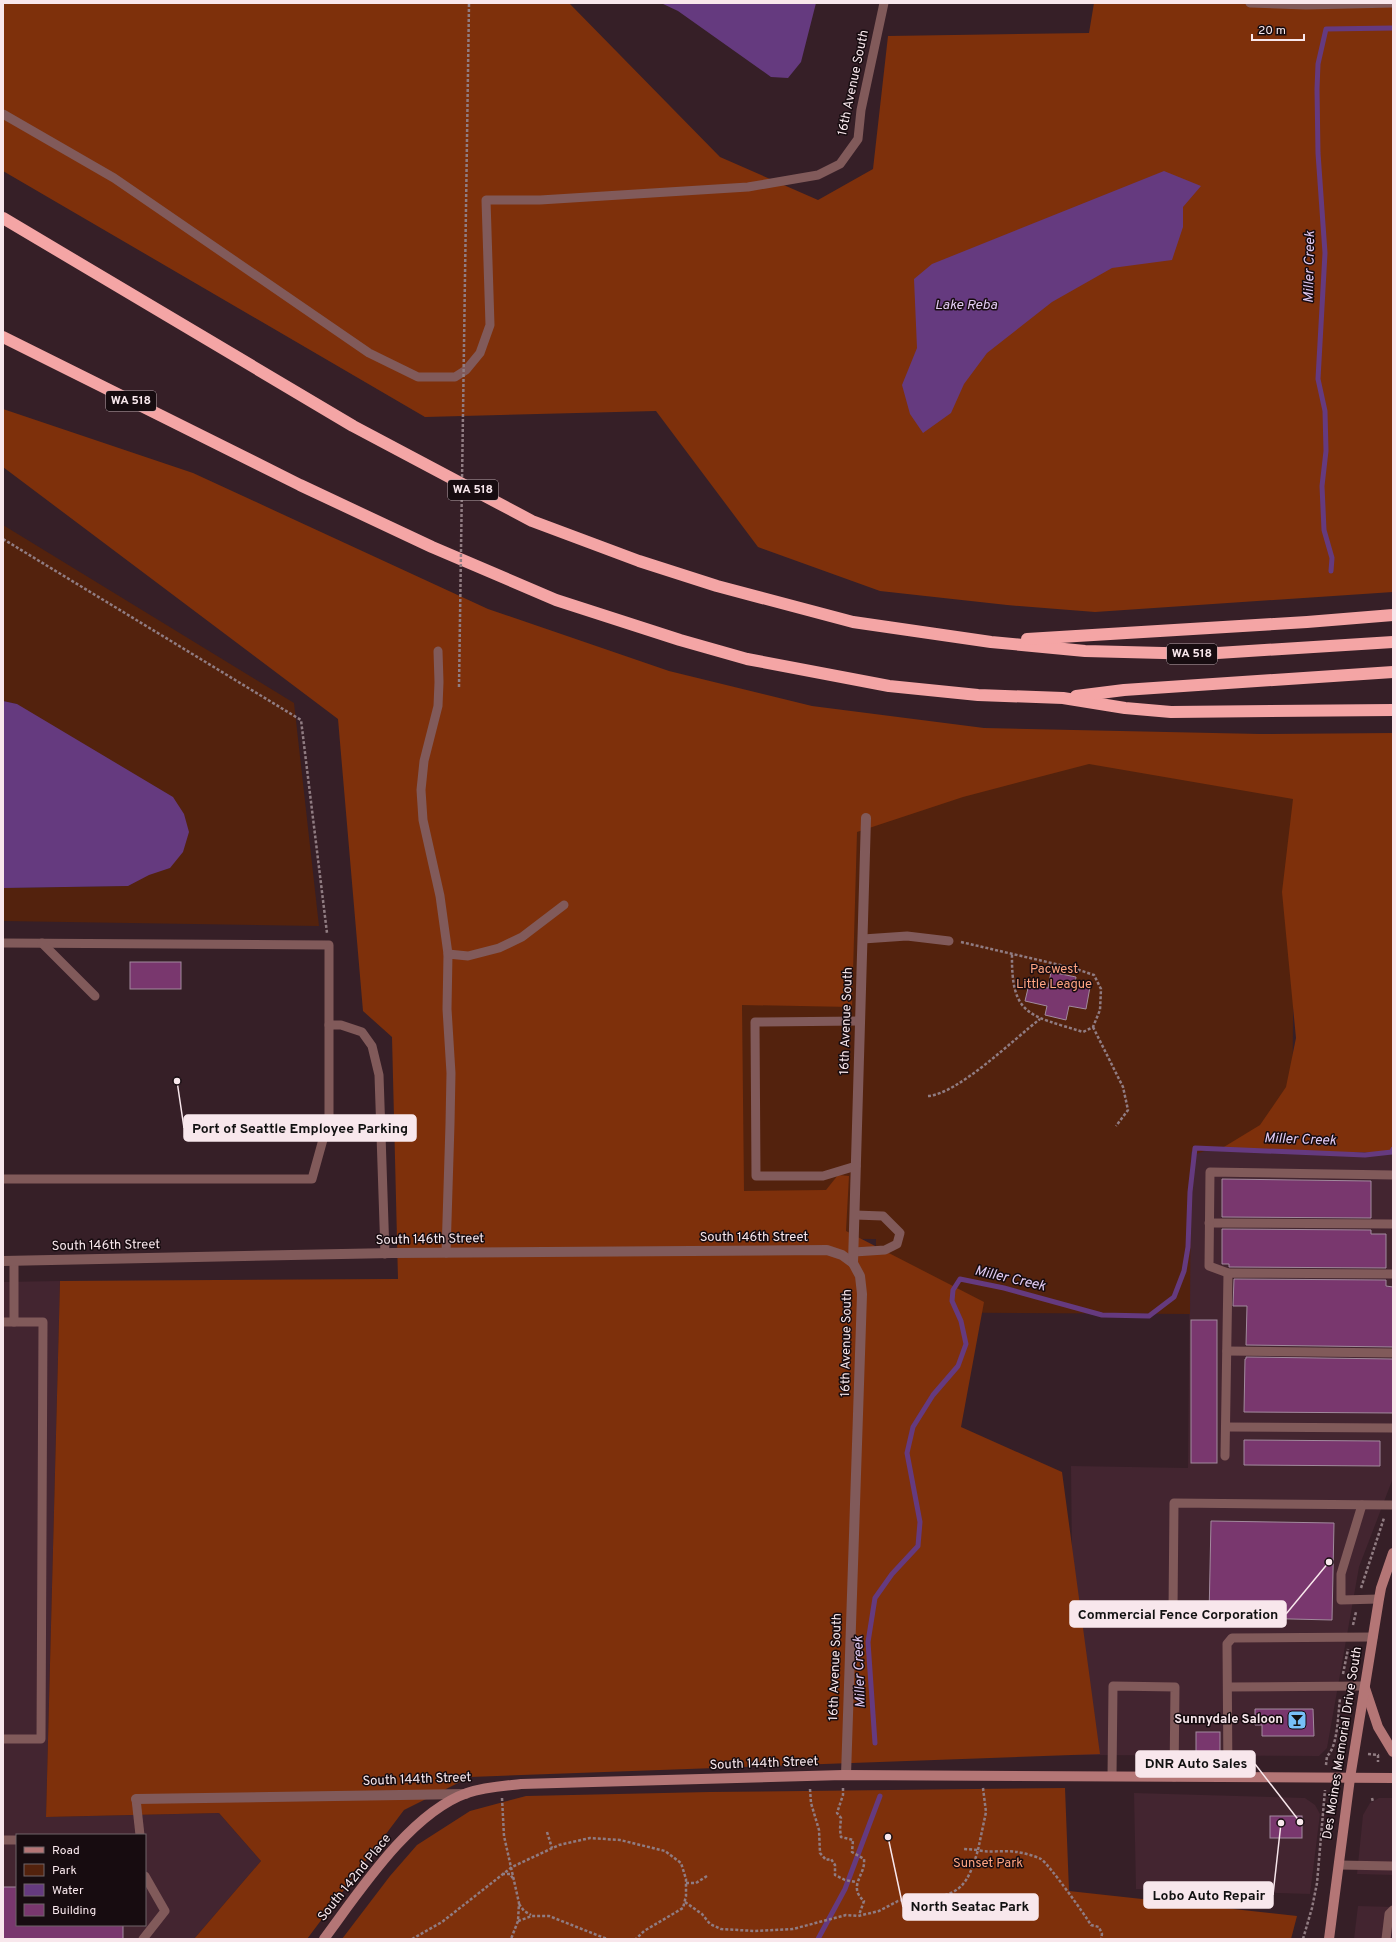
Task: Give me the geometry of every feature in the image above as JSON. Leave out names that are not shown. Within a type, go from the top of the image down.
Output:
[{"type":"highway","name":"WA 518","points":[[3,218],[353,426],[532,521],[639,561],[716,586],[853,622],[991,642],[1085,651],[1202,654],[1393,642]]},
{"type":"highway","name":"WA 518","points":[[3,337],[307,488],[432,547],[556,600],[687,642],[747,659],[889,686],[978,695],[1063,698],[1124,690],[1393,672]]},
{"type":"highway","points":[[991,642],[1307,622],[1393,615]]},
{"type":"highway","points":[[1063,698],[1125,708],[1171,712],[1393,710]]},
{"type":"street","name":"16th Avenue South","points":[[844,1775],[862,1294],[860,1276],[854,1263],[854,1252],[866,818]]},
{"type":"street","name":"South 146th Street","points":[[3,1261],[446,1253],[827,1250],[842,1255],[854,1263]]},
{"type":"street","name":"Des Moines Memorial Drive South","points":[[1329,1939],[1350,1778],[1379,1599],[1381,1588],[1393,1553]]},
{"type":"street","points":[[1365,1686],[1378,1727],[1393,1752]]},
{"type":"street","name":"South 144th Street","points":[[136,1799],[466,1794],[502,1786],[844,1775],[1393,1778]]},
{"type":"street","name":"South 142nd Place","points":[[324,1939],[382,1861],[409,1833],[436,1810],[466,1794]]},
{"type":"lane","name":"16th Avenue South","points":[[3,114],[114,178],[369,353],[418,377],[437,379],[455,377],[466,370],[480,353],[490,325],[486,200],[540,200],[748,187],[818,175],[840,164],[858,139],[861,110],[884,3]]},
{"type":"lane","points":[[1250,3],[1306,5],[1393,3]]},
{"type":"lane","points":[[438,651],[438,706],[424,761],[421,790],[422,820],[440,896],[448,954],[447,1009],[450,1095],[446,1253]]},
{"type":"lane","points":[[448,954],[468,956],[499,948],[522,937],[564,905]]},
{"type":"lane","points":[[862,939],[907,936],[949,941]]},
{"type":"lane","points":[[3,943],[329,945],[329,1118],[312,1179],[3,1179]]},
{"type":"lane","points":[[42,944],[95,996]]},
{"type":"lane","points":[[856,1166],[823,1176],[756,1176],[755,1022],[860,1021]]},
{"type":"lane","points":[[329,1025],[341,1025],[362,1032],[372,1046],[376,1061],[379,1075],[382,1125],[385,1254]]},
{"type":"lane","points":[[1393,1174],[1210,1172],[1209,1223],[1209,1266],[1228,1273],[1393,1274]]},
{"type":"lane","points":[[854,1252],[885,1250],[897,1244],[900,1233],[883,1216],[855,1215]]},
{"type":"lane","points":[[1209,1223],[1393,1224]]},
{"type":"lane","points":[[14,1261],[14,1322]]},
{"type":"lane","points":[[1226,1456],[1228,1273]]},
{"type":"lane","points":[[3,1322],[43,1322],[41,1739],[3,1739]]},
{"type":"lane","points":[[1227,1351],[1393,1353]]},
{"type":"lane","points":[[1226,1427],[1393,1428]]},
{"type":"lane","points":[[1173,1611],[1174,1503],[1393,1505]]},
{"type":"lane","points":[[1362,1505],[1341,1574],[1341,1600],[1379,1599]]},
{"type":"lane","points":[[1228,1777],[1227,1644],[1232,1638],[1373,1637]]},
{"type":"lane","points":[[1112,1776],[1113,1686],[1175,1687],[1174,1777]]},
{"type":"lane","points":[[1228,1687],[1365,1686]]},
{"type":"lane","points":[[136,1799],[140,1834]]},
{"type":"lane","points":[[3,1840],[16,1840]]},
{"type":"lane","points":[[1339,1865],[1393,1866]]},
{"type":"lane","points":[[143,1939],[164,1911],[146,1878]]},
{"type":"lane","points":[[1386,1939],[1389,1914],[1393,1910]]},
{"type":"path","points":[[459,687],[470,3]]},
{"type":"path","points":[[3,540],[301,720],[329,945]]},
{"type":"path","points":[[949,941],[968,942],[1073,968],[1094,975],[1102,989],[1100,1010],[1093,1027],[1083,1032],[1034,1016],[1019,1002],[1012,977],[1012,954]]},
{"type":"path","points":[[928,1096],[938,1095],[954,1087],[1041,1018]]},
{"type":"path","points":[[1093,1027],[1124,1087],[1128,1110],[1116,1126]]},
{"type":"path","points":[[1368,1754],[1378,1755],[1378,1762]]},
{"type":"path","points":[[844,1775],[843,1795],[837,1813],[842,1818],[840,1829],[841,1837],[853,1840],[852,1852],[864,1859],[865,1866],[856,1882],[859,1896],[864,1901],[858,1916]]},
{"type":"path","points":[[809,1776],[811,1802],[819,1830],[820,1853],[826,1860],[831,1859],[835,1865],[835,1875],[845,1880],[856,1882]]},
{"type":"path","points":[[925,1898],[941,1897],[954,1892],[968,1880],[978,1850],[986,1812],[982,1776]]},
{"type":"path","points":[[502,1786],[504,1836],[519,1903],[518,1921],[512,1939]]},
{"type":"path","points":[[1303,1939],[1312,1908],[1317,1883],[1324,1809]]},
{"type":"path","points":[[547,1832],[552,1848]]},
{"type":"path","points":[[412,1939],[442,1922],[512,1867],[552,1848],[575,1840],[590,1838],[620,1840],[647,1846],[665,1851],[680,1863],[686,1883],[685,1902],[683,1908],[644,1931],[636,1939]]},
{"type":"path","points":[[964,1849],[983,1852],[1003,1850],[1019,1852],[1041,1860],[1092,1925],[1099,1927],[1102,1934],[1101,1939]]},
{"type":"path","points":[[502,1874],[510,1874],[514,1880]]},
{"type":"path","points":[[686,1883],[696,1882],[707,1876]]},
{"type":"path","points":[[685,1902],[702,1914],[710,1924],[721,1929],[755,1932],[793,1929],[846,1915],[858,1916],[879,1911],[898,1901],[904,1900]]},
{"type":"path","points":[[519,1903],[524,1912],[532,1916]]},
{"type":"path","points":[[518,1921],[532,1916],[550,1916],[607,1939]]},
{"type":"shaded area","points":[[1191,1150],[1393,1154],[1393,1478],[1359,1567],[1327,1748],[1319,1756],[1074,1755],[1071,1466],[1188,1468]]},
{"type":"shaded area","points":[[60,1281],[46,1817],[219,1813],[261,1861],[194,1939],[3,1939],[3,1282]]},
{"type":"shaded area","points":[[1134,1793],[1305,1798],[1315,1805],[1320,1814],[1310,1894],[1136,1889]]},
{"type":"shaded area","points":[[1379,1798],[1393,1798],[1393,1875],[1357,1874],[1363,1815],[1370,1803]]},
{"type":"shaded area","points":[[1358,1906],[1393,1907],[1393,1939],[1354,1939]]},
{"type":"green space","points":[[3,3],[569,3],[720,157],[818,200],[873,169],[888,36],[1089,33],[1094,3],[1393,3],[1393,592],[1095,612],[1007,605],[880,591],[758,547],[656,411],[425,417],[3,171]]},
{"type":"green space","points":[[3,409],[193,473],[488,609],[669,671],[812,706],[984,728],[1260,734],[1393,733],[1393,1153],[1219,1150],[1260,1125],[1286,1087],[1296,1038],[1282,892],[1293,799],[1089,764],[963,797],[857,832],[852,1007],[742,1005],[744,1191],[826,1190],[838,1175],[849,1176],[846,1231],[984,1302],[961,1427],[1062,1472],[1100,1754],[470,1777],[404,1810],[307,1939],[194,1939],[261,1861],[219,1813],[46,1817],[60,1281],[398,1279],[392,1037],[363,1011],[338,719],[3,467]]},
{"type":"green space","points":[[3,525],[294,703],[319,926],[3,921],[3,888],[128,886],[149,874],[170,868],[17,704],[3,701]]},
{"type":"green space","name":"Pacwest Little League","points":[[836,757],[1295,760],[1292,1151],[1207,1150],[1194,1155],[1191,1151],[1190,1314],[875,1312],[876,1239],[734,1238],[736,994]]},
{"type":"green space","name":"Sunset Park","points":[[1065,1788],[1069,1891],[1297,1916],[1291,1939],[342,1939],[390,1876],[417,1845],[470,1811],[526,1796],[709,1792]]},
{"type":"water","points":[[661,3],[816,3],[801,62],[788,78],[771,77],[678,11]]},
{"type":"water","name":"Lake Reba","points":[[1164,171],[1201,186],[1183,207],[1183,227],[1172,260],[1112,268],[1052,302],[987,353],[964,384],[951,413],[923,433],[910,414],[902,385],[917,348],[914,279],[932,264]]},
{"type":"water","points":[[3,701],[17,704],[173,797],[184,814],[189,832],[183,852],[170,868],[149,875],[128,886],[3,888]]},
{"type":"building","points":[[130,962],[181,962],[181,989],[130,989]]},
{"type":"building","points":[[1051,972],[1076,977],[1075,984],[1090,987],[1086,1009],[1069,1006],[1066,1020],[1045,1015],[1047,1006],[1025,1001],[1029,984],[1048,988]]},
{"type":"building","points":[[1222,1179],[1371,1181],[1371,1218],[1222,1217]]},
{"type":"building","points":[[1222,1229],[1371,1230],[1371,1234],[1386,1234],[1386,1268],[1229,1267],[1229,1264],[1222,1264]]},
{"type":"building","points":[[1234,1279],[1386,1280],[1386,1286],[1393,1287],[1393,1347],[1246,1345],[1247,1306],[1233,1306]]},
{"type":"building","points":[[1191,1320],[1217,1320],[1217,1463],[1191,1463]]},
{"type":"building","points":[[1246,1357],[1393,1359],[1393,1413],[1244,1412]]},
{"type":"building","points":[[1244,1440],[1380,1441],[1380,1466],[1244,1465]]},
{"type":"building","points":[[1211,1521],[1334,1523],[1332,1620],[1209,1617]]},
{"type":"building","points":[[1255,1709],[1313,1709],[1314,1736],[1262,1736],[1262,1725],[1255,1725]]},
{"type":"building","points":[[1196,1732],[1220,1732],[1220,1754],[1196,1754]]},
{"type":"building","points":[[1270,1816],[1302,1816],[1302,1838],[1270,1838]]},
{"type":"building","points":[[3,1887],[16,1887],[16,1926],[123,1926],[123,1939],[3,1939]]},
{"type":"waterway","name":"Miller Creek","points":[[1331,571],[1332,558],[1324,530],[1322,486],[1326,451],[1325,411],[1318,379],[1325,253],[1318,153],[1318,64],[1326,29],[1393,28]]},
{"type":"waterway","name":"Miller Creek","points":[[875,1743],[868,1642],[875,1598],[892,1574],[918,1546],[920,1522],[907,1453],[913,1427],[933,1395],[958,1366],[966,1344],[961,1321],[952,1301],[953,1290],[960,1279],[1004,1288],[1102,1315],[1149,1316],[1174,1297],[1184,1271],[1188,1247],[1190,1192],[1195,1148],[1365,1155],[1392,1152],[1393,1149]]},
{"type":"waterway","name":"Miller Creek","points":[[818,1939],[845,1889],[880,1796]]},
{"type":"place","name":"Port of Seattle Employee Parking","points":[[177,1081]]},
{"type":"place","name":"Commercial Fence Corporation","points":[[1329,1562]]},
{"type":"place","name":"Sunnydale Saloon","points":[[1297,1720]]},
{"type":"place","name":"DNR Auto Sales","points":[[1300,1822]]},
{"type":"place","name":"Lobo Auto Repair","points":[[1281,1823]]},
{"type":"place","name":"North Seatac Park","points":[[888,1837]]}]
